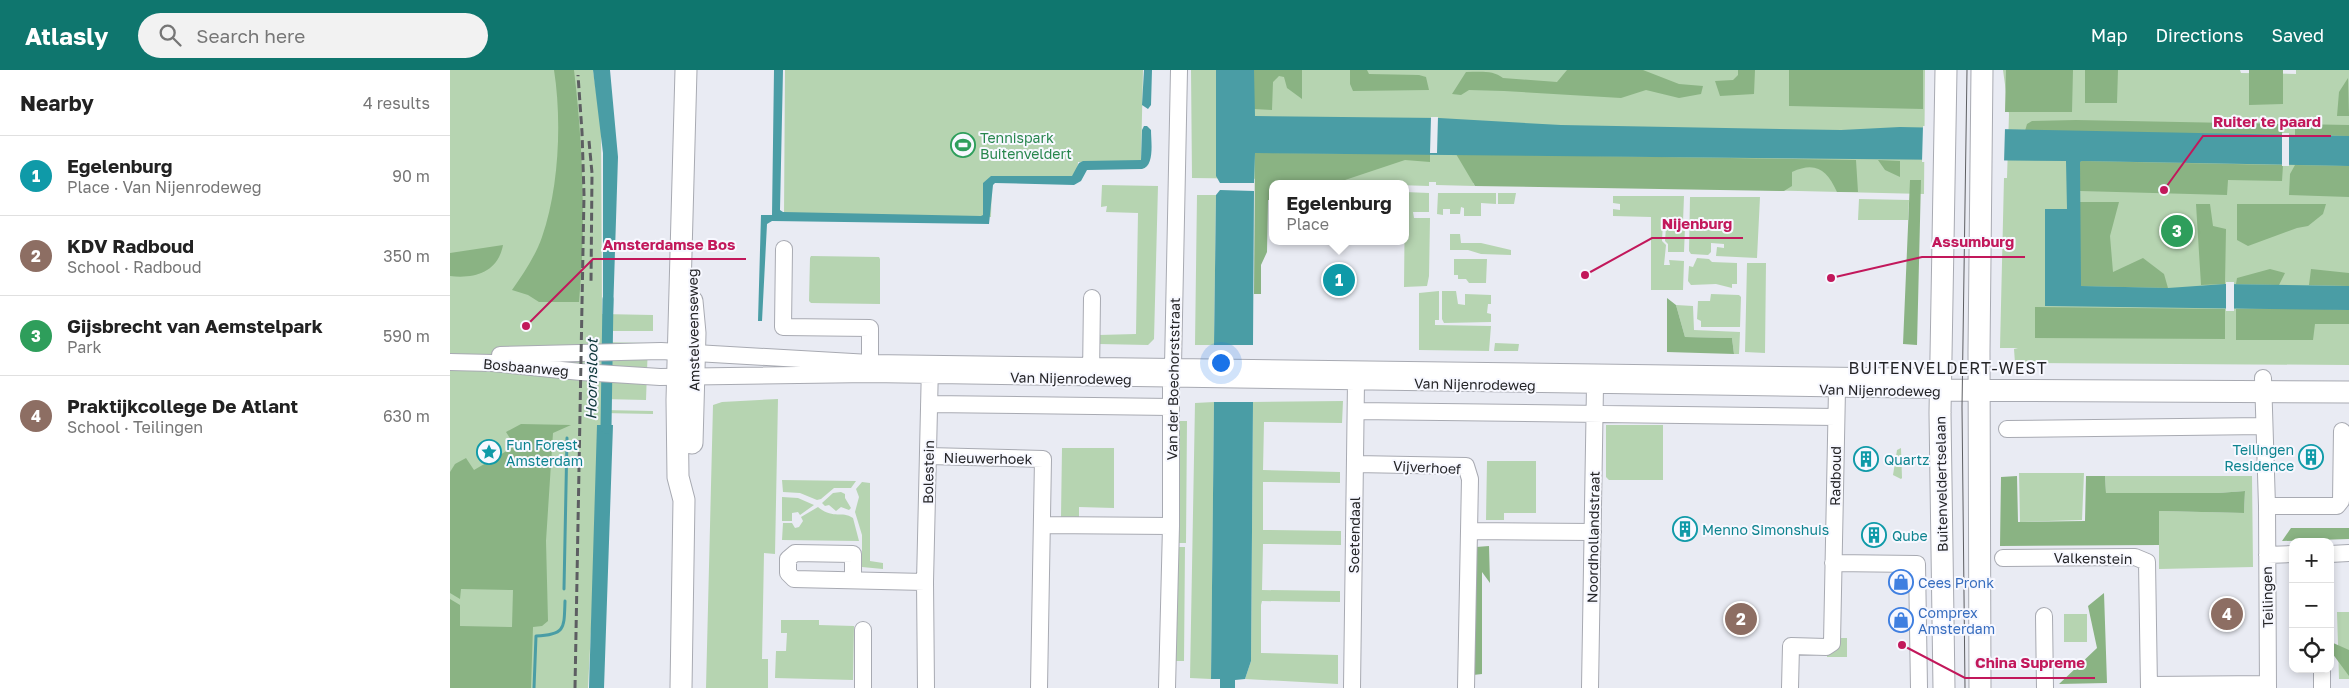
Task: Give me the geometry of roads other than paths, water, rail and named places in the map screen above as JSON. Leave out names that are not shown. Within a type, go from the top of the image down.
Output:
[{"type":"main road","name":"Amstelveenseweg","points":[[681,688],[684,500],[691,478],[686,376],[686,70]]},
{"type":"main road","name":"Amstelveenseweg","points":[[686,352],[691,281],[694,70]]},
{"type":"main road","name":"Buitenveldertselaan","points":[[1944,688],[1940,384],[1946,70]]},
{"type":"main road","points":[[1980,688],[1979,384],[1982,70]]},
{"type":"main road","name":"Van Nijenrodeweg","points":[[2263,385],[2349,378]]},
{"type":"main road","name":"Van Nijenrodeweg","points":[[1940,384],[2263,385],[2349,392]]},
{"type":"street","name":"Van der Boechorststraat","points":[[1167,688],[1178,70]]},
{"type":"street","points":[[784,249],[783,327],[873,328],[870,368]]},
{"type":"street","points":[[1091,372],[1092,298]]},
{"type":"street","name":"Van Nijenrodeweg","points":[[607,353],[686,352],[870,368],[930,370],[1940,384]]},
{"type":"street","name":"Bosbaanweg","points":[[450,355],[607,353]]},
{"type":"street","name":"Bosbaanweg","points":[[450,362],[492,363],[607,374]]},
{"type":"street","name":"Van Nijenrodeweg","points":[[607,374],[686,376],[870,368]]},
{"type":"street","name":"Bolestein","points":[[926,688],[925,582],[930,370]]},
{"type":"street","name":"Van Nijenrodeweg","points":[[1242,374],[1356,382],[1595,386],[1837,389],[1940,384]]},
{"type":"street","name":"Soetendaal","points":[[1352,688],[1356,382]]},
{"type":"street","name":"Teilingen","points":[[2263,385],[2267,506],[2268,686]]},
{"type":"street","name":"Noordhollandstraat","points":[[1590,688],[1595,386]]},
{"type":"street","name":"Radboud","points":[[1790,688],[1791,646],[1826,646],[1832,643],[1837,389]]},
{"type":"street","name":"Van Nijenrodeweg","points":[[929,404],[1171,407]]},
{"type":"street","name":"Van Nijenrodeweg","points":[[1357,411],[1836,417]]},
{"type":"street","points":[[2007,430],[2264,426]]},
{"type":"street","points":[[2267,506],[2336,506],[2341,501],[2342,431]]},
{"type":"street","name":"Nieuwerhoek","points":[[928,456],[1043,459],[1039,688]]},
{"type":"street","name":"Vijverhoef","points":[[1355,464],[1466,466],[1470,479],[1466,688]]},
{"type":"street","points":[[1042,525],[1171,526]]},
{"type":"street","points":[[1469,530],[1593,532]]},
{"type":"street","points":[[2334,554],[2349,553]]},
{"type":"street","points":[[2267,554],[2289,554]]},
{"type":"street","name":"Valkenstein","points":[[2003,558],[2135,557],[2148,562],[2149,687]]},
{"type":"street","name":"Buitenveldertselaan","points":[[1834,563],[1917,564],[1919,688]]},
{"type":"street","points":[[853,580],[925,582]]},
{"type":"street","points":[[2044,616],[2045,688]]},
{"type":"street","points":[[862,688],[863,630]]},
{"type":"street","points":[[2322,673],[2322,688]]},
{"type":"street","points":[[2149,687],[2268,686]]},
{"type":"water","points":[[593,70],[610,70],[618,157],[613,314],[603,314],[603,153]]},
{"type":"water","points":[[774,70],[783,70],[780,210],[783,212],[981,216],[983,215],[983,183],[991,176],[1072,176],[1079,163],[1083,161],[1141,160],[1142,130],[1144,126],[1151,130],[1151,158],[1146,167],[1142,169],[1087,170],[1081,181],[1074,185],[995,183],[993,185],[989,224],[772,221],[767,224],[762,321],[758,321],[761,215],[772,215]]},
{"type":"water","points":[[1144,70],[1152,70],[1151,105],[1148,109],[1142,105]]},
{"type":"water","points":[[1216,70],[1254,70],[1255,116],[1439,118],[1561,125],[1841,130],[1900,127],[2349,136],[2349,166],[2080,162],[2081,286],[2168,288],[2225,284],[2349,286],[2349,310],[2045,306],[2045,209],[2067,209],[2066,161],[1255,153],[1254,183],[1220,183],[1216,176]]},
{"type":"water","points":[[1220,190],[1254,191],[1253,345],[1214,345],[1216,195]]},
{"type":"water","points":[[1214,402],[1253,402],[1251,661],[1245,679],[1235,680],[1235,688],[1220,688],[1220,679],[1211,679]]},
{"type":"water","points":[[602,414],[611,414],[611,425],[613,425],[604,688],[589,688],[597,425],[602,425]]},
{"type":"waterway","name":"Hoornsloot","points":[[606,428],[608,299]]},
{"type":"waterway","points":[[564,589],[567,438]]},
{"type":"waterway","points":[[534,688],[536,636],[558,632],[563,624],[565,601]]},
{"type":"tram line","points":[[1965,688],[1962,407],[1967,70]]},
{"type":"railway","points":[[575,688],[584,195],[578,75]]},
{"type":"railway","points":[[589,141],[592,173],[591,283]]},
{"type":"place","name":"Tennispark Buitenveldert","points":[[963,145]]},
{"type":"place","name":"Ruiter te paard","points":[[2164,190]]},
{"type":"place","name":"Gijsbrecht van Aemstelpark","points":[[2177,231]]},
{"type":"place","name":"Nijenburg","points":[[1585,275]]},
{"type":"place","name":"Assumburg","points":[[1831,278]]},
{"type":"place","name":"Egelenburg","points":[[1339,280]]},
{"type":"place","name":"Amsterdamse Bos","points":[[526,326]]},
{"type":"place","name":"Fun Forest Amsterdam","points":[[489,452]]},
{"type":"place","name":"Teilingen Residence","points":[[2311,457]]},
{"type":"place","name":"Quartz","points":[[1866,459]]},
{"type":"place","name":"Menno Simonshuis","points":[[1685,529]]},
{"type":"place","name":"Qube","points":[[1874,535]]},
{"type":"place","name":"Cees Pronk","points":[[1901,582]]},
{"type":"place","name":"Praktijkcollege De Atlant","points":[[2227,614]]},
{"type":"place","name":"KDV Radboud","points":[[1741,619]]},
{"type":"place","name":"Comprex Amsterdam","points":[[1901,620]]},
{"type":"place","name":"China Supreme","points":[[1902,645]]},
{"type":"district","name":"BUITENVELDERT-WEST","points":[[1948,368]]}]
